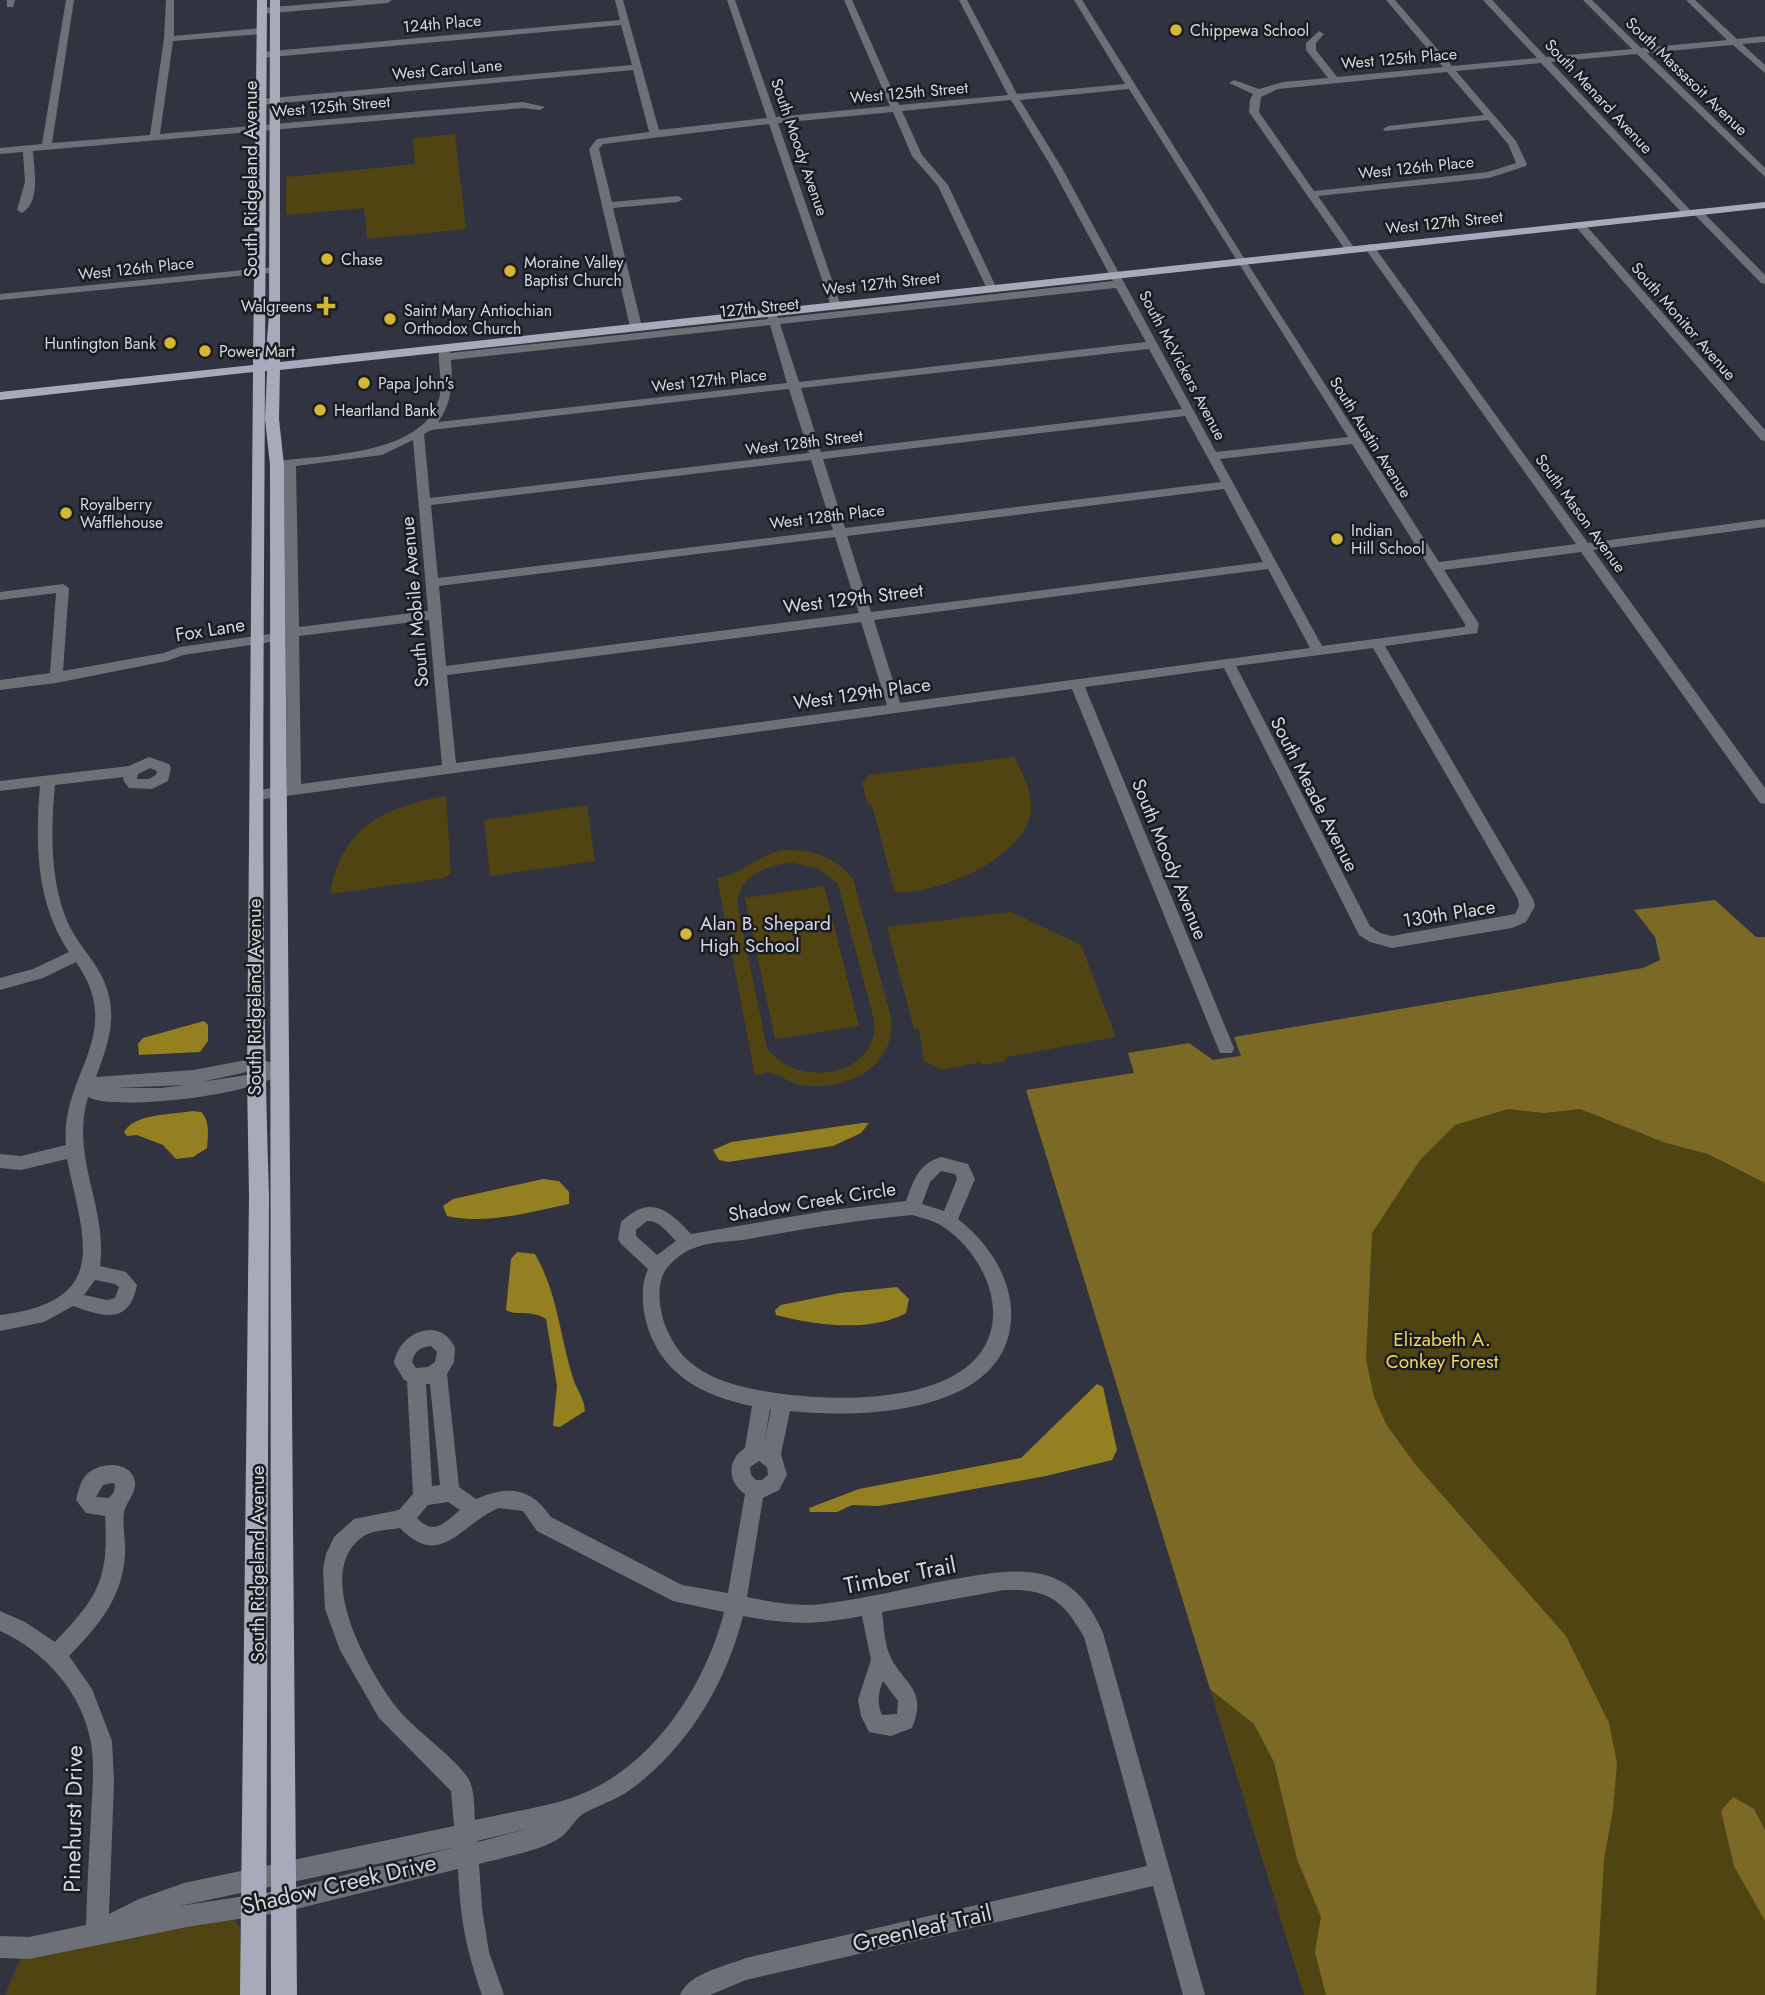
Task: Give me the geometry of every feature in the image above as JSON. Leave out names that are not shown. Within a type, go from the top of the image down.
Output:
[{"type":"main road","name":"South Ridgeland Avenue","points":[[262,5],[259,271],[272,419],[283,465],[277,637],[285,791],[278,1068],[284,1995]]},
{"type":"main road","name":"South Ridgeland Avenue","points":[[253,1995],[258,1209],[257,639],[267,367],[275,270],[275,5]]},
{"type":"main road","name":"West 127th Street","points":[[0,396],[267,367],[444,352],[636,327],[772,317],[836,306],[992,289],[1117,280],[1241,261],[1765,205]]},
{"type":"street","points":[[46,148],[70,0]]},
{"type":"street","points":[[155,137],[169,39],[170,0]]},
{"type":"street","points":[[262,5],[388,0]]},
{"type":"street","points":[[620,0],[654,135]]},
{"type":"street","name":"South Moody Avenue","points":[[731,0],[836,306]]},
{"type":"street","points":[[848,0],[917,156],[943,185],[992,289]]},
{"type":"street","name":"South McVickers Avenue","points":[[963,0],[1014,98],[1057,168],[1318,651]]},
{"type":"street","name":"South Austin Avenue","points":[[1078,0],[1472,624],[1472,630]]},
{"type":"street","points":[[1390,0],[1491,117]]},
{"type":"street","name":"South Menard Avenue","points":[[1487,0],[1693,213],[1765,281]]},
{"type":"street","name":"South Massasoit Avenue","points":[[1587,0],[1765,174]]},
{"type":"street","points":[[1690,0],[1765,70]]},
{"type":"street","name":"124th Place","points":[[261,55],[625,22]]},
{"type":"street","points":[[169,39],[261,32]]},
{"type":"street","points":[[1319,34],[1311,43],[1311,50],[1334,80]]},
{"type":"street","name":"West 125th Place","points":[[1260,93],[1283,85],[1765,39]]},
{"type":"street","name":"West Carol Lane","points":[[261,102],[637,67]]},
{"type":"street","points":[[1234,83],[1260,93],[1252,102],[1254,112],[1350,249]]},
{"type":"street","name":"West 125th Street","points":[[607,206],[594,149],[596,143],[606,140],[773,120],[1131,86]]},
{"type":"street","name":"West 125th Street","points":[[0,151],[523,105],[540,107]]},
{"type":"street","points":[[1388,129],[1491,117]]},
{"type":"street","name":"West 126th Place","points":[[1311,194],[1489,175],[1522,164],[1517,148],[1491,117]]},
{"type":"street","points":[[22,210],[26,204],[31,169],[28,149]]},
{"type":"street","points":[[636,327],[607,206],[678,199]]},
{"type":"street","name":"South Monitor Avenue","points":[[1580,225],[1765,437]]},
{"type":"street","name":"South Mason Avenue","points":[[1368,247],[1765,799]]},
{"type":"street","name":"West 126th Place","points":[[0,297],[275,270]]},
{"type":"street","name":"127th Street","points":[[444,352],[1117,280]]},
{"type":"street","points":[[772,317],[895,708]]},
{"type":"street","name":"West 127th Place","points":[[283,465],[382,451],[423,430],[1151,345]]},
{"type":"street","points":[[423,430],[445,402],[444,352]]},
{"type":"street","name":"West 128th Street","points":[[425,502],[1188,412]]},
{"type":"street","name":"South Mobile Avenue","points":[[423,430],[431,583],[449,768]]},
{"type":"street","points":[[1212,456],[1354,440]]},
{"type":"street","points":[[283,465],[293,632],[285,791]]},
{"type":"street","name":"West 128th Place","points":[[431,583],[1227,485]]},
{"type":"street","points":[[1435,567],[1765,523]]},
{"type":"street","name":"West 129th Street","points":[[440,671],[1271,565]]},
{"type":"street","points":[[0,596],[63,588],[56,678]]},
{"type":"street","points":[[293,632],[434,615]]},
{"type":"street","name":"West 129th Place","points":[[257,796],[1472,630]]},
{"type":"street","name":"Fox Lane","points":[[0,685],[56,678],[167,657],[180,659],[246,649],[257,639],[277,637]]},
{"type":"street","name":"130th Place","points":[[1374,938],[1392,942],[1512,922],[1521,918],[1525,912],[1525,899],[1377,644]]},
{"type":"street","name":"South Meade Avenue","points":[[1228,663],[1361,927],[1374,938]]},
{"type":"street","name":"South Moody Avenue","points":[[1077,684],[1226,1048]]},
{"type":"street","points":[[0,786],[132,771]]},
{"type":"street","points":[[0,1323],[42,1315],[72,1298],[90,1272],[94,1247],[74,1150],[74,1122],[103,1034],[104,1012],[100,990],[58,917],[54,901],[44,832],[48,780]]},
{"type":"street","points":[[0,984],[37,974],[78,954]]},
{"type":"street","points":[[85,1087],[99,1095],[161,1095],[278,1068]]},
{"type":"street","points":[[0,1161],[21,1163],[74,1150]]},
{"type":"street","points":[[912,1208],[927,1170],[938,1163],[950,1163],[962,1169],[966,1179],[949,1221]]},
{"type":"street","name":"Shadow Creek Circle","points":[[912,1208],[949,1221],[981,1250],[993,1272],[1002,1298],[1002,1328],[990,1356],[970,1376],[944,1390],[872,1404],[834,1406],[782,1403],[728,1393],[705,1385],[686,1372],[668,1354],[655,1327],[650,1297],[657,1266],[688,1242],[870,1211],[912,1208]]},
{"type":"street","points":[[657,1266],[627,1239],[626,1227],[635,1217],[647,1213],[661,1214],[688,1242]]},
{"type":"street","points":[[72,1298],[103,1310],[118,1305],[127,1296],[128,1285],[120,1277],[90,1272]]},
{"type":"street","points":[[424,1339],[437,1340],[446,1348],[446,1360],[438,1371],[431,1376],[416,1376],[406,1369],[404,1357],[411,1345],[424,1339]]},
{"type":"street","points":[[438,1371],[450,1492]]},
{"type":"street","points":[[416,1376],[423,1497]]},
{"type":"street","points":[[762,1400],[762,1456]]},
{"type":"street","points":[[762,1456],[782,1403]]},
{"type":"street","points":[[762,1456],[778,1467],[776,1478],[768,1487],[755,1489],[744,1484],[740,1473],[743,1462],[762,1456]]},
{"type":"street","name":"Shadow Creek Drive","points":[[97,1935],[119,1918],[152,1904],[253,1879],[468,1844],[519,1843],[553,1830],[571,1811],[601,1796],[628,1776],[672,1735],[702,1694],[724,1649],[755,1489]]},
{"type":"street","points":[[474,1509],[450,1492],[423,1497],[404,1518],[360,1526],[341,1544],[333,1569],[335,1609],[347,1643],[386,1711],[461,1786],[468,1844],[471,1908],[478,1952],[493,1995]]},
{"type":"street","name":"Timber Trail","points":[[404,1518],[413,1531],[429,1536],[447,1534],[474,1509],[490,1500],[508,1498],[529,1504],[544,1524],[680,1594],[797,1614],[821,1614],[871,1606],[1004,1580],[1026,1579],[1060,1588],[1079,1606],[1093,1633],[1194,1995]]},
{"type":"street","points":[[57,1655],[101,1605],[106,1594],[115,1554],[114,1507]]},
{"type":"street","points":[[871,1606],[881,1660]]},
{"type":"street","name":"Pinehurst Drive","points":[[0,1620],[20,1628],[57,1655],[82,1691],[100,1733],[103,1779],[97,1935]]},
{"type":"street","name":"Shadow Creek Drive","points":[[0,1947],[29,1948],[284,1901],[468,1844]]},
{"type":"street","name":"Greenleaf Trail","points":[[691,1995],[700,1988],[746,1969],[1159,1874]]},
{"type":"green space","points":[[455,134],[466,229],[367,239],[364,208],[286,215],[286,177],[415,164],[413,138]]},
{"type":"green space","points":[[1014,757],[1028,789],[1031,809],[1026,827],[1014,843],[977,870],[955,880],[912,892],[895,892],[872,805],[868,804],[862,783],[869,775]]},
{"type":"green space","points":[[446,796],[451,873],[444,878],[330,894],[344,852],[355,836],[369,824],[403,807]]},
{"type":"green space","points":[[587,805],[595,861],[490,876],[484,820]]},
{"type":"green space","points":[[793,850],[813,853],[830,859],[853,879],[891,1017],[891,1035],[886,1050],[877,1063],[850,1080],[818,1086],[797,1084],[771,1073],[755,1075],[717,878],[773,853]],"holes":[[[793,863],[817,868],[838,884],[874,1020],[872,1040],[864,1055],[850,1065],[834,1071],[815,1072],[797,1069],[780,1061],[767,1048],[738,907],[742,887],[764,869]]]},
{"type":"green space","points":[[824,886],[859,1026],[775,1039],[745,898]]},
{"type":"green space","points":[[1011,912],[1081,945],[1116,1037],[1006,1057],[1007,1061],[982,1065],[981,1062],[942,1070],[924,1061],[919,1029],[914,1029],[887,927]]},
{"type":"green space","name":"Elizabeth A. Conkey Forest","points":[[1765,971],[1765,1995],[1304,1995],[1026,1090]]},
{"type":"green space","points":[[225,1916],[235,1921],[240,1928],[242,1995],[5,1995],[21,1957]]},
{"type":"shaded area","points":[[1715,900],[1756,937],[1765,937],[1765,1183],[1708,1154],[1666,1143],[1580,1109],[1544,1113],[1508,1109],[1455,1125],[1420,1160],[1372,1233],[1366,1359],[1374,1397],[1386,1424],[1415,1464],[1566,1636],[1609,1723],[1617,1763],[1613,1810],[1604,1859],[1596,1995],[1326,1995],[1315,1952],[1321,1917],[1297,1859],[1274,1762],[1254,1724],[1210,1689],[1026,1090],[1134,1073],[1128,1053],[1189,1043],[1213,1060],[1241,1056],[1234,1037],[1643,968],[1660,960],[1655,937],[1634,910]]},
{"type":"shaded area","points":[[204,1021],[208,1025],[208,1041],[200,1052],[139,1055],[138,1044],[143,1038]]},
{"type":"shaded area","points":[[192,1111],[204,1115],[208,1133],[207,1148],[193,1157],[176,1159],[163,1145],[137,1135],[127,1136],[124,1132],[136,1121],[145,1118]]},
{"type":"shaded area","points":[[869,1123],[861,1133],[833,1146],[728,1162],[719,1160],[713,1150],[731,1142]]},
{"type":"shaded area","points":[[543,1179],[559,1181],[569,1192],[569,1204],[477,1219],[447,1216],[443,1206],[453,1199]]},
{"type":"shaded area","points":[[517,1252],[535,1254],[543,1269],[554,1300],[569,1365],[583,1402],[585,1411],[560,1427],[553,1426],[557,1386],[546,1319],[535,1314],[506,1310],[511,1259]]},
{"type":"shaded area","points":[[897,1287],[909,1299],[906,1313],[876,1323],[825,1324],[776,1315],[775,1310],[781,1305],[840,1293]]},
{"type":"shaded area","points":[[1097,1384],[1103,1387],[1117,1450],[1112,1460],[1046,1476],[897,1503],[878,1506],[852,1505],[837,1512],[810,1512],[809,1508],[859,1489],[1021,1458]]},
{"type":"shaded area","points":[[1733,1797],[1754,1809],[1765,1830],[1765,1921],[1734,1866],[1721,1811]]},
{"type":"place","name":"Chippewa School","points":[[1176,30]]},
{"type":"place","name":"Chase","points":[[327,259]]},
{"type":"place","name":"Moraine Valley Baptist Church","points":[[510,271]]},
{"type":"place","name":"Walgreens","points":[[326,306]]},
{"type":"place","name":"Saint Mary Antiochian Orthodox Church","points":[[390,319]]},
{"type":"place","name":"Huntington Bank","points":[[170,343]]},
{"type":"place","name":"Power Mart","points":[[205,351]]},
{"type":"place","name":"Papa John's","points":[[364,383]]},
{"type":"place","name":"Heartland Bank","points":[[320,410]]},
{"type":"place","name":"Royalberry Wafflehouse","points":[[66,513]]},
{"type":"place","name":"Indian Hill School","points":[[1337,539]]},
{"type":"place","name":"Alan B. Shepard High School","points":[[686,934]]}]
